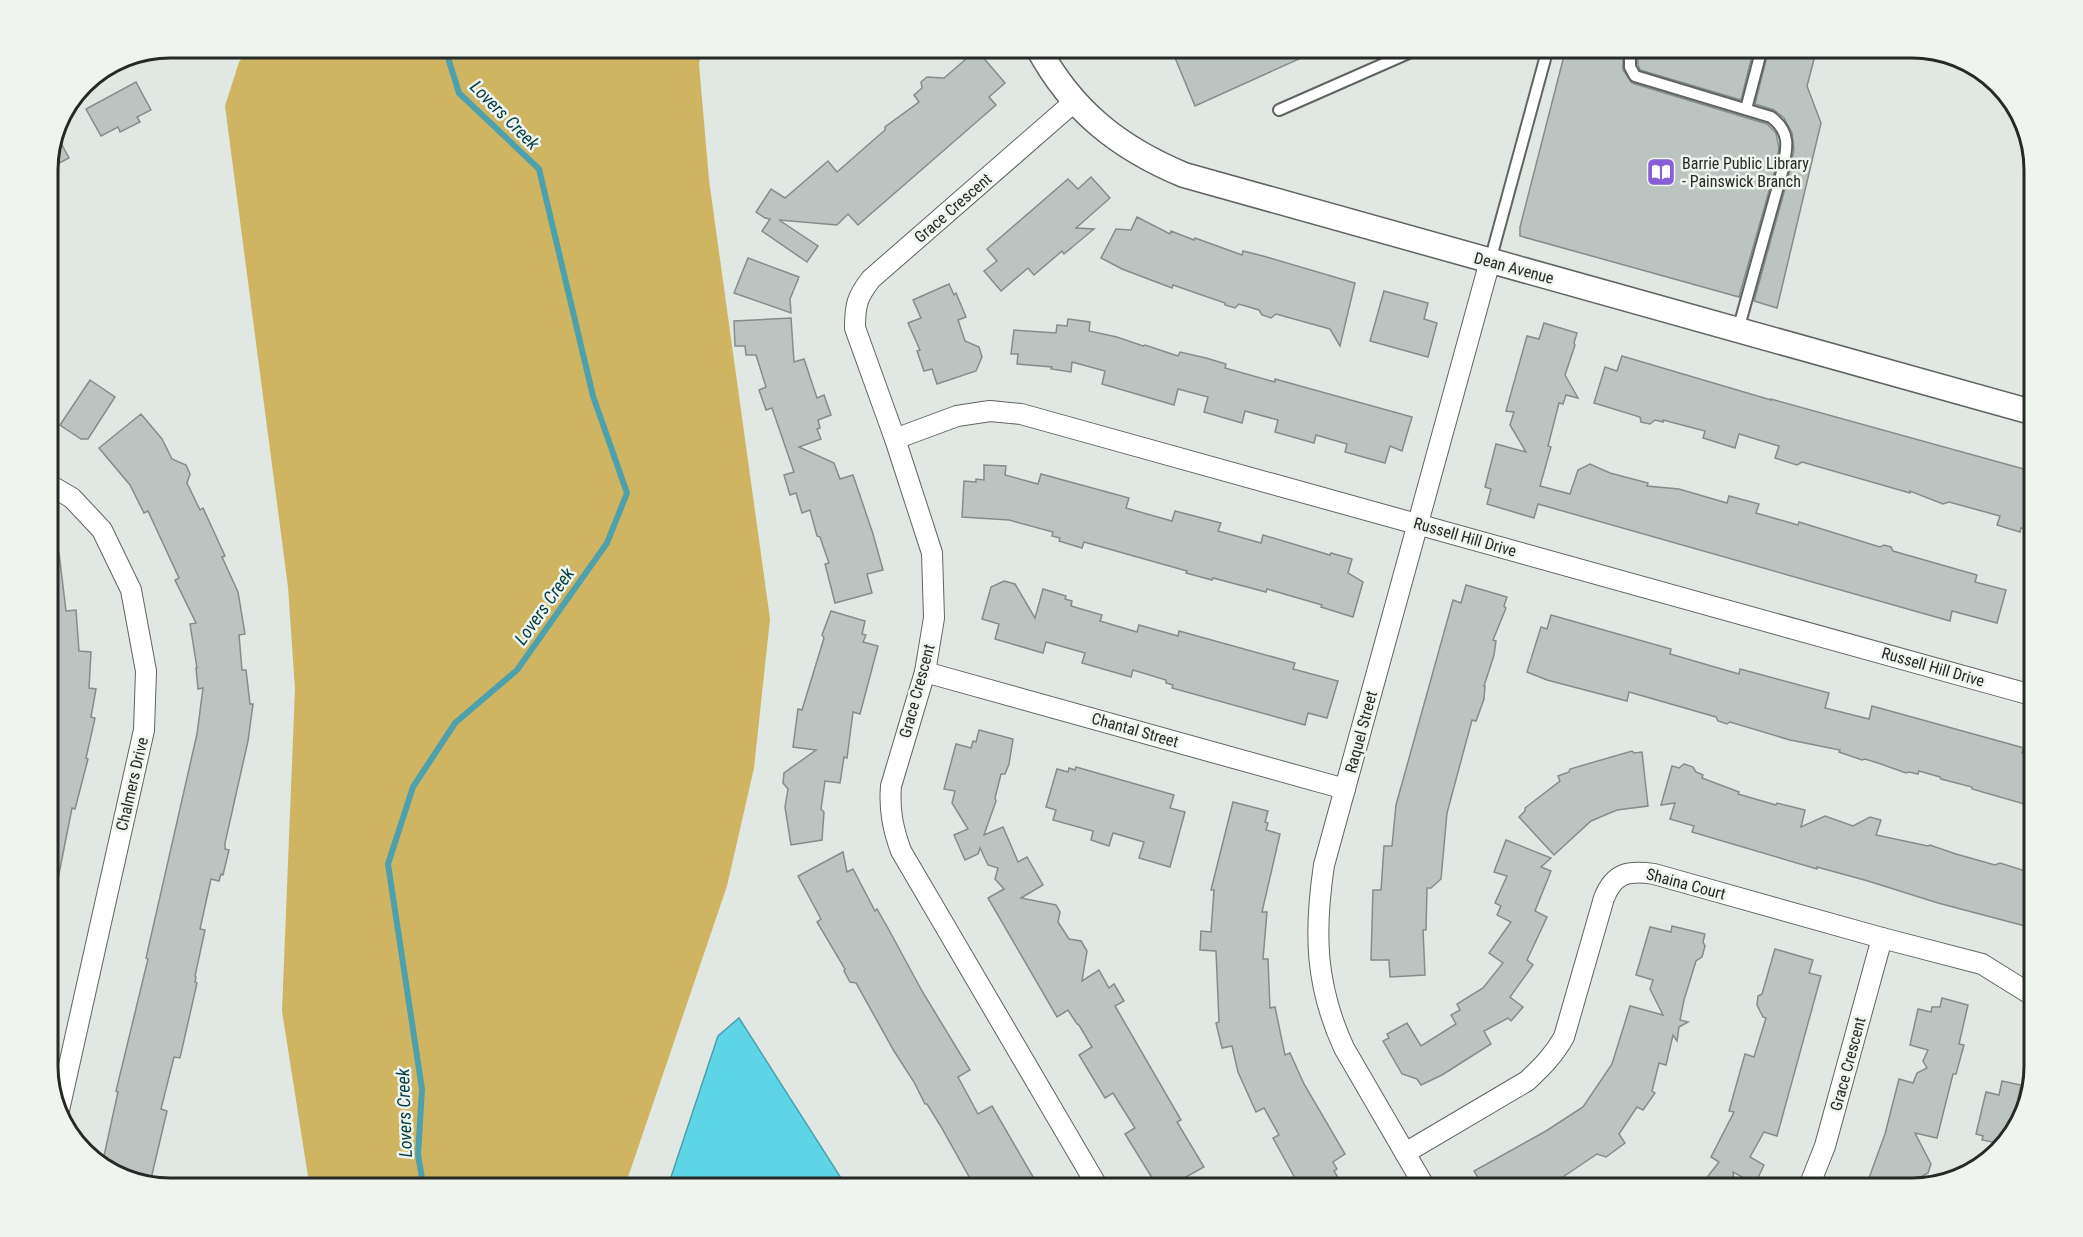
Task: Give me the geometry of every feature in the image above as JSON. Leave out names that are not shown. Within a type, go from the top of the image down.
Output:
[{"type":"street","name":"Dean Avenue","points":[[1044,58],[1074,102],[1107,132],[1130,149],[1184,175],[2024,410]]},
{"type":"street","name":"Grace Crescent","points":[[1074,102],[871,279],[859,294],[855,310],[855,328],[895,439],[932,553],[934,618],[925,672],[891,786],[889,805],[893,828],[901,851],[1093,1178]]},
{"type":"street","name":"Raquel Street","points":[[1420,1178],[1334,1027],[1323,993],[1318,964],[1319,900],[1324,865],[1490,261]]},
{"type":"street","name":"Russell Hill Drive","points":[[895,439],[957,416],[990,411],[1021,414],[2024,693]]},
{"type":"street","name":"Chalmers Drive","points":[[59,490],[72,498],[102,530],[131,590],[146,671],[144,730],[62,1096]]},
{"type":"street","name":"Chantal Street","points":[[925,672],[1345,789]]},
{"type":"street","name":"Shaina Court","points":[[1405,1153],[1527,1081],[1557,1051],[1569,1021],[1609,885],[1622,875],[1637,871],[1982,964],[2024,990]]},
{"type":"street","name":"Grace Crescent","points":[[1813,1178],[1826,1146],[1882,938]]},
{"type":"lane","points":[[1280,110],[1397,58]]},
{"type":"lane","points":[[1490,261],[1545,58]]},
{"type":"lane","points":[[1630,58],[1630,67],[1635,76],[1771,117],[1782,125],[1786,136],[1787,151],[1738,330]]},
{"type":"lane","points":[[1746,110],[1759,58]]},
{"type":"shaded area","points":[[242,58],[700,58],[709,180],[770,619],[754,768],[727,886],[628,1178],[308,1178],[282,1011],[295,689],[288,587],[225,106],[239,62]]},
{"type":"water","points":[[739,1018],[841,1178],[671,1178],[718,1036]]},
{"type":"building","points":[[984,58],[1005,83],[989,97],[996,105],[858,225],[848,214],[837,225],[779,220],[818,246],[807,262],[762,231],[770,219],[756,212],[771,189],[785,198],[828,161],[837,172],[885,130],[885,127],[919,102],[914,95],[922,88],[921,82],[927,77],[944,78],[966,59]]},
{"type":"building","points":[[1175,58],[1301,58],[1195,106]]},
{"type":"building","name":"Barrie Public Library - Painswick Branch","points":[[1563,58],[1623,58],[1623,70],[1632,83],[1767,124],[1776,133],[1779,148],[1775,170],[1739,297],[1520,236],[1520,227]]},
{"type":"building","points":[[1638,58],[1752,58],[1741,100],[1640,70]]},
{"type":"building","points":[[1766,58],[1814,58],[1807,86],[1821,123],[1777,308],[1754,301],[1794,150],[1792,133],[1784,118],[1774,110],[1755,104]]},
{"type":"building","points":[[136,82],[151,110],[137,117],[140,122],[120,132],[118,127],[101,136],[86,109]]},
{"type":"building","points":[[62,144],[69,158],[59,163]]},
{"type":"building","points":[[1091,177],[1110,198],[1076,228],[1094,229],[1064,254],[1062,251],[1034,275],[1028,268],[1001,291],[984,271],[997,261],[987,249],[1068,179],[1078,189]]},
{"type":"building","points":[[1137,217],[1170,234],[1171,231],[1242,255],[1243,251],[1355,283],[1340,346],[1330,329],[1276,314],[1271,318],[1262,315],[1259,310],[1239,304],[1235,308],[1225,305],[1225,303],[1173,285],[1172,288],[1122,269],[1101,258],[1116,229],[1131,230]]},
{"type":"building","points":[[748,258],[799,277],[790,299],[791,313],[734,293]]},
{"type":"building","points":[[949,284],[954,295],[956,293],[966,317],[958,320],[965,341],[979,347],[982,357],[976,371],[937,384],[932,369],[924,371],[917,351],[920,350],[908,323],[921,318],[913,300]]},
{"type":"building","points":[[1384,291],[1428,303],[1424,319],[1437,323],[1428,357],[1370,341]]},
{"type":"building","points":[[791,318],[794,362],[804,359],[817,398],[824,395],[831,415],[818,420],[820,428],[817,429],[821,439],[799,447],[834,463],[840,479],[853,475],[883,570],[867,574],[872,593],[835,603],[825,564],[829,563],[820,537],[817,536],[810,510],[802,513],[796,493],[790,495],[784,475],[794,472],[772,408],[766,410],[759,390],[766,387],[756,355],[746,355],[745,346],[735,346],[734,321]]},
{"type":"building","points":[[1068,319],[1090,322],[1089,331],[1178,356],[1180,352],[1206,358],[1226,364],[1225,368],[1275,382],[1275,379],[1412,417],[1402,451],[1390,446],[1385,463],[1345,452],[1347,444],[1316,435],[1314,443],[1275,432],[1278,420],[1245,411],[1242,423],[1204,412],[1208,397],[1178,389],[1174,405],[1102,384],[1105,371],[1072,362],[1071,372],[1051,369],[1052,367],[1017,364],[1018,354],[1011,354],[1014,330],[1056,333],[1057,325],[1067,326]]},
{"type":"building","points":[[1544,323],[1577,333],[1565,375],[1578,398],[1566,395],[1563,404],[1559,403],[1548,446],[1551,447],[1540,486],[1570,494],[1578,470],[1590,464],[1610,473],[1648,483],[1647,486],[1679,489],[1727,503],[1729,496],[1759,504],[1756,513],[1798,525],[1799,522],[1880,547],[1884,545],[1891,547],[1893,551],[1977,575],[1975,582],[2006,590],[1997,623],[1952,611],[1950,621],[1538,504],[1534,518],[1487,504],[1491,489],[1485,487],[1496,444],[1526,452],[1510,425],[1514,412],[1506,411],[1527,336],[1539,339]]},
{"type":"building","points":[[1622,356],[1771,400],[2024,469],[2024,529],[2021,528],[2020,532],[1997,525],[2000,516],[1949,502],[1943,504],[1910,491],[1910,493],[1802,462],[1797,465],[1775,458],[1779,446],[1739,434],[1735,448],[1703,438],[1705,431],[1663,420],[1663,422],[1655,420],[1650,424],[1641,422],[1640,417],[1594,403],[1605,367],[1617,371]]},
{"type":"building","points":[[90,380],[115,397],[88,439],[81,439],[60,425]]},
{"type":"building","points":[[141,414],[162,439],[172,459],[186,465],[190,474],[187,483],[200,510],[203,508],[225,556],[222,557],[238,592],[245,634],[239,635],[242,670],[246,670],[250,704],[253,704],[248,741],[225,843],[225,849],[229,850],[223,875],[221,874],[219,881],[211,879],[200,929],[205,930],[195,976],[197,983],[180,1058],[174,1057],[161,1109],[167,1111],[151,1177],[128,1170],[104,1156],[118,1092],[116,1091],[148,959],[146,958],[197,734],[203,688],[198,689],[190,624],[196,623],[175,580],[179,578],[148,511],[144,513],[130,485],[99,448]]},
{"type":"building","points":[[984,465],[1006,466],[1005,475],[1038,484],[1041,474],[1129,498],[1126,508],[1172,521],[1175,511],[1221,523],[1218,531],[1261,543],[1263,535],[1330,555],[1331,553],[1352,559],[1348,573],[1363,582],[1353,617],[1321,607],[1322,605],[1267,589],[1266,592],[1213,578],[1212,580],[1084,542],[1082,548],[1059,541],[1060,538],[1052,536],[1053,532],[1009,520],[962,517],[964,481],[984,480]]},
{"type":"building","points":[[59,553],[66,611],[76,610],[79,651],[91,652],[89,688],[96,689],[91,717],[95,718],[86,758],[88,759],[75,809],[72,808],[59,874]]},
{"type":"building","points":[[1004,581],[1015,584],[1035,618],[1043,589],[1066,596],[1065,599],[1072,601],[1071,606],[1102,615],[1100,621],[1137,632],[1139,625],[1178,636],[1179,631],[1295,663],[1293,669],[1338,681],[1327,718],[1308,713],[1305,725],[1172,688],[1173,685],[1166,683],[1166,680],[1133,670],[1131,677],[1082,663],[1085,653],[1046,642],[1043,653],[995,639],[999,624],[982,619],[991,587]]},
{"type":"building","points":[[1466,585],[1507,597],[1504,606],[1506,608],[1493,640],[1496,641],[1494,655],[1484,686],[1484,699],[1476,721],[1472,720],[1447,813],[1441,879],[1431,888],[1427,888],[1426,930],[1423,930],[1425,975],[1390,977],[1389,960],[1371,960],[1373,890],[1381,890],[1384,846],[1392,846],[1396,805],[1453,600],[1461,603]]},
{"type":"building","points":[[831,611],[865,621],[862,634],[866,635],[863,642],[878,646],[860,714],[853,712],[847,758],[844,757],[840,783],[825,781],[821,809],[824,812],[822,840],[791,845],[785,807],[788,789],[783,783],[784,773],[816,750],[793,747],[798,709],[802,710],[824,638],[822,635]]},
{"type":"building","points":[[1551,615],[1671,649],[1670,654],[1739,674],[1740,669],[1829,693],[1825,708],[1869,719],[1872,706],[2024,748],[2022,753],[2024,753],[2024,804],[1919,771],[1918,774],[1906,773],[1839,752],[1840,750],[1790,740],[1730,722],[1727,724],[1718,721],[1716,717],[1629,692],[1627,701],[1547,680],[1527,672],[1541,627],[1547,629]]},
{"type":"building","points":[[979,730],[1013,739],[1009,764],[1005,774],[1001,774],[996,801],[984,835],[1003,827],[1018,862],[1027,857],[1043,885],[1021,898],[1056,905],[1060,912],[1058,922],[1069,939],[1081,941],[1087,951],[1082,981],[1099,970],[1109,988],[1114,984],[1124,1001],[1115,1006],[1181,1120],[1177,1122],[1204,1167],[1184,1178],[1152,1178],[1125,1134],[1135,1128],[1113,1093],[1105,1098],[1079,1055],[1092,1047],[1068,1010],[1057,1017],[988,898],[1004,889],[995,879],[998,868],[988,865],[980,848],[978,854],[965,860],[954,835],[968,829],[952,803],[955,791],[944,789],[956,744],[971,748],[973,741],[976,742]]},
{"type":"building","points":[[1632,751],[1642,752],[1648,806],[1617,810],[1591,821],[1554,855],[1519,817],[1525,808],[1560,781],[1558,776],[1569,772],[1570,769]]},
{"type":"building","points":[[1684,764],[1693,767],[1696,772],[1703,775],[1702,778],[1739,792],[1738,794],[1776,805],[1777,803],[1805,810],[1801,827],[1825,816],[1853,826],[1870,817],[1881,820],[1876,835],[1930,845],[1995,865],[2000,863],[2024,871],[2024,926],[1692,832],[1694,826],[1670,819],[1675,803],[1661,805],[1672,766],[1679,768]]},
{"type":"building","points":[[1076,767],[1174,795],[1170,808],[1185,812],[1170,867],[1139,858],[1144,842],[1113,833],[1109,846],[1091,840],[1093,831],[1053,820],[1056,810],[1046,807],[1057,769],[1068,772],[1069,768],[1075,770]]},
{"type":"building","points":[[1233,802],[1268,811],[1265,822],[1268,823],[1266,830],[1280,834],[1262,912],[1267,912],[1263,959],[1268,959],[1270,1008],[1275,1007],[1285,1055],[1290,1053],[1304,1084],[1345,1154],[1333,1162],[1337,1169],[1334,1171],[1338,1178],[1295,1178],[1273,1138],[1279,1135],[1264,1108],[1256,1112],[1238,1072],[1232,1046],[1222,1048],[1216,1023],[1219,1022],[1216,951],[1200,950],[1201,931],[1211,932],[1214,890],[1211,890]]},
{"type":"building","points":[[1506,840],[1551,858],[1541,867],[1551,871],[1535,911],[1547,917],[1527,960],[1533,965],[1510,997],[1523,1007],[1511,1021],[1508,1018],[1484,1031],[1491,1044],[1442,1075],[1421,1085],[1417,1079],[1402,1074],[1383,1041],[1389,1038],[1387,1034],[1407,1023],[1421,1046],[1456,1024],[1451,1015],[1460,1010],[1457,1004],[1483,988],[1503,963],[1489,953],[1511,922],[1497,915],[1501,906],[1495,903],[1507,876],[1494,872]]},
{"type":"building","points":[[843,852],[847,872],[853,869],[875,911],[877,909],[922,991],[970,1070],[958,1077],[978,1114],[992,1106],[1034,1178],[970,1178],[856,983],[850,982],[845,969],[817,922],[821,919],[798,876]]},
{"type":"building","points":[[1672,926],[1705,934],[1703,942],[1705,946],[1702,957],[1696,961],[1684,1000],[1680,1020],[1688,1022],[1679,1027],[1677,1041],[1673,1035],[1666,1065],[1659,1063],[1652,1091],[1655,1093],[1643,1110],[1637,1107],[1619,1134],[1625,1143],[1606,1157],[1597,1154],[1561,1178],[1478,1178],[1474,1171],[1546,1131],[1583,1107],[1612,1064],[1630,1006],[1663,1015],[1650,989],[1653,980],[1636,975],[1650,927],[1671,932]]},
{"type":"building","points":[[1775,949],[1813,960],[1809,973],[1821,976],[1777,1136],[1764,1132],[1750,1157],[1764,1165],[1758,1178],[1744,1178],[1733,1172],[1734,1178],[1707,1178],[1719,1162],[1711,1157],[1734,1112],[1729,1111],[1745,1054],[1754,1057],[1766,1018],[1763,1017],[1757,1005],[1758,996],[1762,994]]},
{"type":"building","points":[[1942,998],[1968,1005],[1959,1044],[1964,1045],[1956,1074],[1953,1074],[1937,1138],[1915,1133],[1931,1164],[1928,1173],[1919,1178],[1869,1178],[1885,1134],[1899,1079],[1913,1083],[1917,1073],[1927,1068],[1923,1061],[1928,1050],[1910,1045],[1918,1009],[1931,1012],[1932,1007],[1940,1007]]},
{"type":"building","points":[[2002,1081],[2021,1085],[2016,1109],[2001,1135],[1995,1143],[1982,1140],[1983,1136],[1976,1134],[1986,1092],[1999,1095]]},
{"type":"waterway","name":"Lovers Creek","points":[[422,1178],[418,1155],[422,1089],[388,864],[413,787],[455,723],[517,670],[607,543],[627,493],[593,396],[539,169],[459,93],[448,58]]},
{"type":"place","name":"Barrie Public Library - Painswick Branch","points":[[1661,172]]}]
